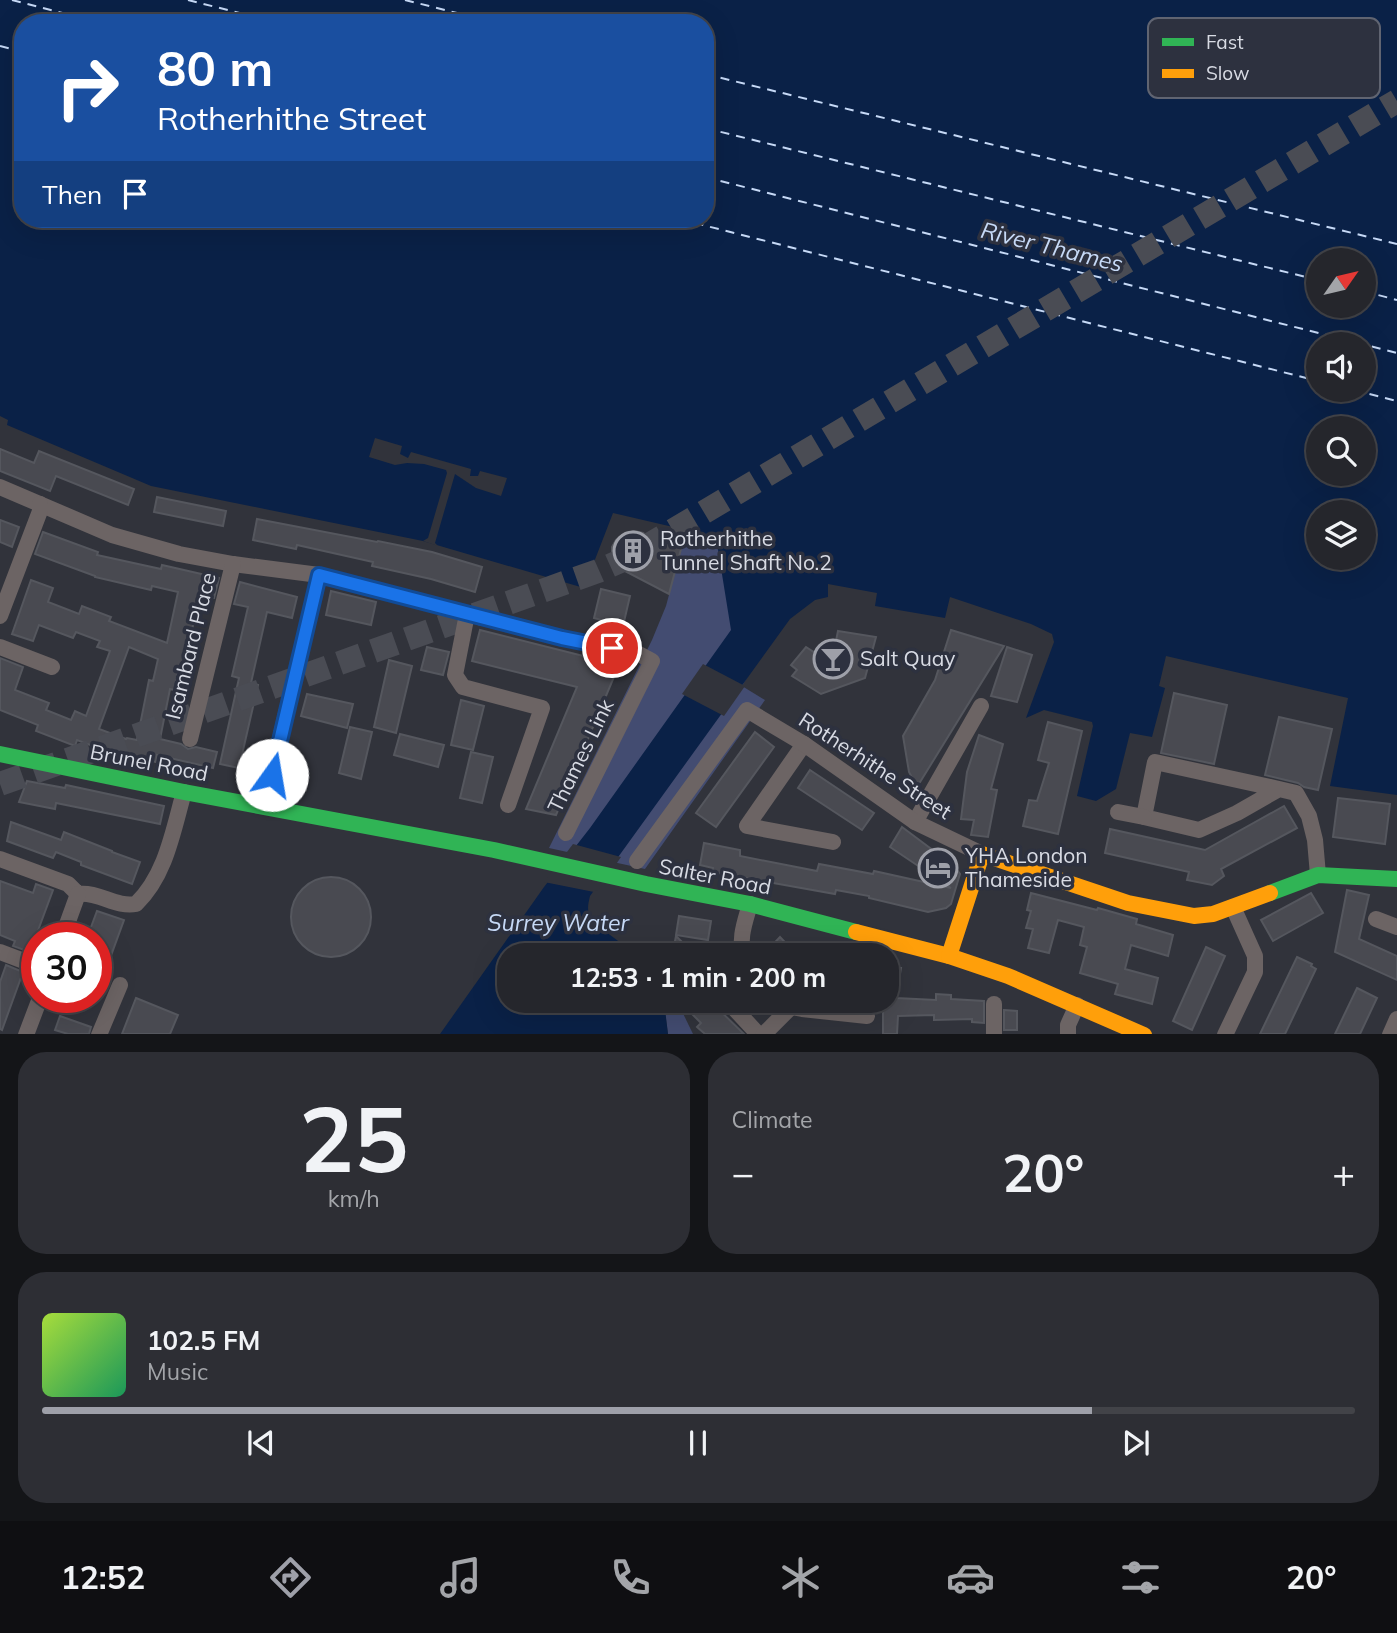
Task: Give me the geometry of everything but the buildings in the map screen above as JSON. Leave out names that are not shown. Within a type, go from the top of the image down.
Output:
[{"type":"main road","name":"Brunel Road","points":[[0,754],[264,806]]},
{"type":"main road","name":"Salter Road","points":[[264,806],[750,904],[948,956],[1008,976],[1144,1034]]},
{"type":"main road","name":"Rotherhithe Street","points":[[982,854],[1128,903],[1194,916],[1213,914],[1318,875],[1397,879]]},
{"type":"main road","points":[[948,956],[982,854]]},
{"type":"street","points":[[0,487],[112,535],[179,554],[319,575],[467,614],[455,675],[463,687],[542,708],[508,805]]},
{"type":"street","points":[[0,616],[40,504]]},
{"type":"street","name":"Isambard Place","points":[[190,739],[233,564]]},
{"type":"street","points":[[264,806],[319,575]]},
{"type":"street","name":"Thames Link","points":[[467,614],[562,638],[637,653],[652,661],[566,833]]},
{"type":"street","points":[[0,647],[52,667]]},
{"type":"street","points":[[915,822],[981,706]]},
{"type":"street","name":"Rotherhithe Street","points":[[637,861],[747,710],[804,744],[915,822],[982,854]]},
{"type":"street","points":[[804,744],[747,826],[833,842]]},
{"type":"street","points":[[1144,817],[1155,762],[1296,793],[1309,816],[1315,840],[1318,875]]},
{"type":"street","points":[[1118,812],[1199,830],[1237,813],[1279,789]]},
{"type":"street","points":[[78,894],[86,893],[128,906],[136,904],[167,856],[184,792]]},
{"type":"street","points":[[0,859],[68,884],[78,894]]},
{"type":"street","points":[[68,922],[78,894]]},
{"type":"street","points":[[741,943],[750,904]]},
{"type":"street","points":[[1225,1034],[1255,972],[1255,956],[1233,907]]},
{"type":"street","points":[[1376,919],[1397,927]]},
{"type":"street","points":[[0,951],[21,960]]},
{"type":"street","points":[[99,1034],[120,985]]},
{"type":"street","points":[[993,1034],[994,1004]]},
{"type":"street","points":[[1068,1034],[1068,1025],[1077,1005]]},
{"type":"street","points":[[26,1034],[34,1013]]},
{"type":"street","points":[[739,1013],[761,1034],[780,1013]]},
{"type":"street","points":[[847,1013],[867,1016]]},
{"type":"street","points":[[1390,1034],[1397,1019]]},
{"type":"shaded area","points":[[683,529],[716,537],[797,595],[742,686],[765,700],[645,869],[549,848],[652,640],[666,606],[684,539]]},
{"type":"shaded area","points":[[665,1013],[683,1013],[693,1034],[668,1034]]},
{"type":"water","points":[[0,0],[1397,0],[1397,795],[1330,786],[1348,698],[1166,656],[1159,686],[1165,688],[1152,737],[1130,733],[1116,789],[1096,801],[1077,796],[1092,722],[1044,710],[1026,718],[1054,642],[1052,634],[1031,624],[950,597],[945,618],[875,606],[877,593],[828,584],[828,597],[815,600],[790,619],[590,896],[590,917],[621,943],[504,943],[731,630],[716,537],[613,513],[584,588],[423,541],[151,486],[7,425],[8,420],[0,416]]},
{"type":"water","points":[[497,953],[497,1013],[665,1013],[668,1034],[440,1034]]},
{"type":"pier","points":[[375,438],[402,446],[400,454],[408,458],[411,452],[471,469],[470,476],[478,476],[480,471],[507,478],[501,496],[476,488],[455,474],[435,543],[438,546],[423,541],[428,538],[446,470],[424,464],[395,465],[369,457]]},
{"type":"pier","points":[[703,664],[745,686],[724,716],[682,694]]},
{"type":"pier","points":[[573,844],[621,857],[599,889],[594,892],[544,882]]},
{"type":"ferry route","points":[[12,0],[66,14]]},
{"type":"ferry route","points":[[188,0],[243,14]]},
{"type":"ferry route","points":[[405,0],[461,14]]},
{"type":"ferry route","points":[[0,46],[14,50]]},
{"type":"ferry route","points":[[714,76],[1397,244]]},
{"type":"ferry route","points":[[714,130],[1306,277]]},
{"type":"ferry route","points":[[714,179],[1397,353]]},
{"type":"ferry route","points":[[714,228],[1306,378]]},
{"type":"ferry route","points":[[1376,294],[1397,300]]},
{"type":"ferry route","points":[[1376,396],[1397,401]]},
{"type":"tunnel","points":[[0,784],[598,571],[625,559],[1397,101]]},
{"type":"traffic: fast","points":[[0,754],[184,792],[494,850],[750,904],[856,932]]},
{"type":"traffic: fast","points":[[1270,893],[1318,875],[1397,879]]},
{"type":"traffic: slow","points":[[949,956],[982,854],[1128,903],[1194,916],[1213,914],[1270,893]]},
{"type":"traffic: slow","points":[[856,932],[949,956],[1008,976],[1142,1034]]},
{"type":"place","name":"Rotherhithe Tunnel Shaft No.2","points":[[633,551]]},
{"type":"place","name":"Salt Quay","points":[[833,659]]},
{"type":"place","name":"YHA London Thameside","points":[[938,868]]},
{"type":"route","points":[[272,775],[319,575],[562,638],[612,648]]},
{"type":"water label","name":"River Thames","points":[[1052,247]]},
{"type":"water label","name":"Surrey Water","points":[[558,923]]}]
